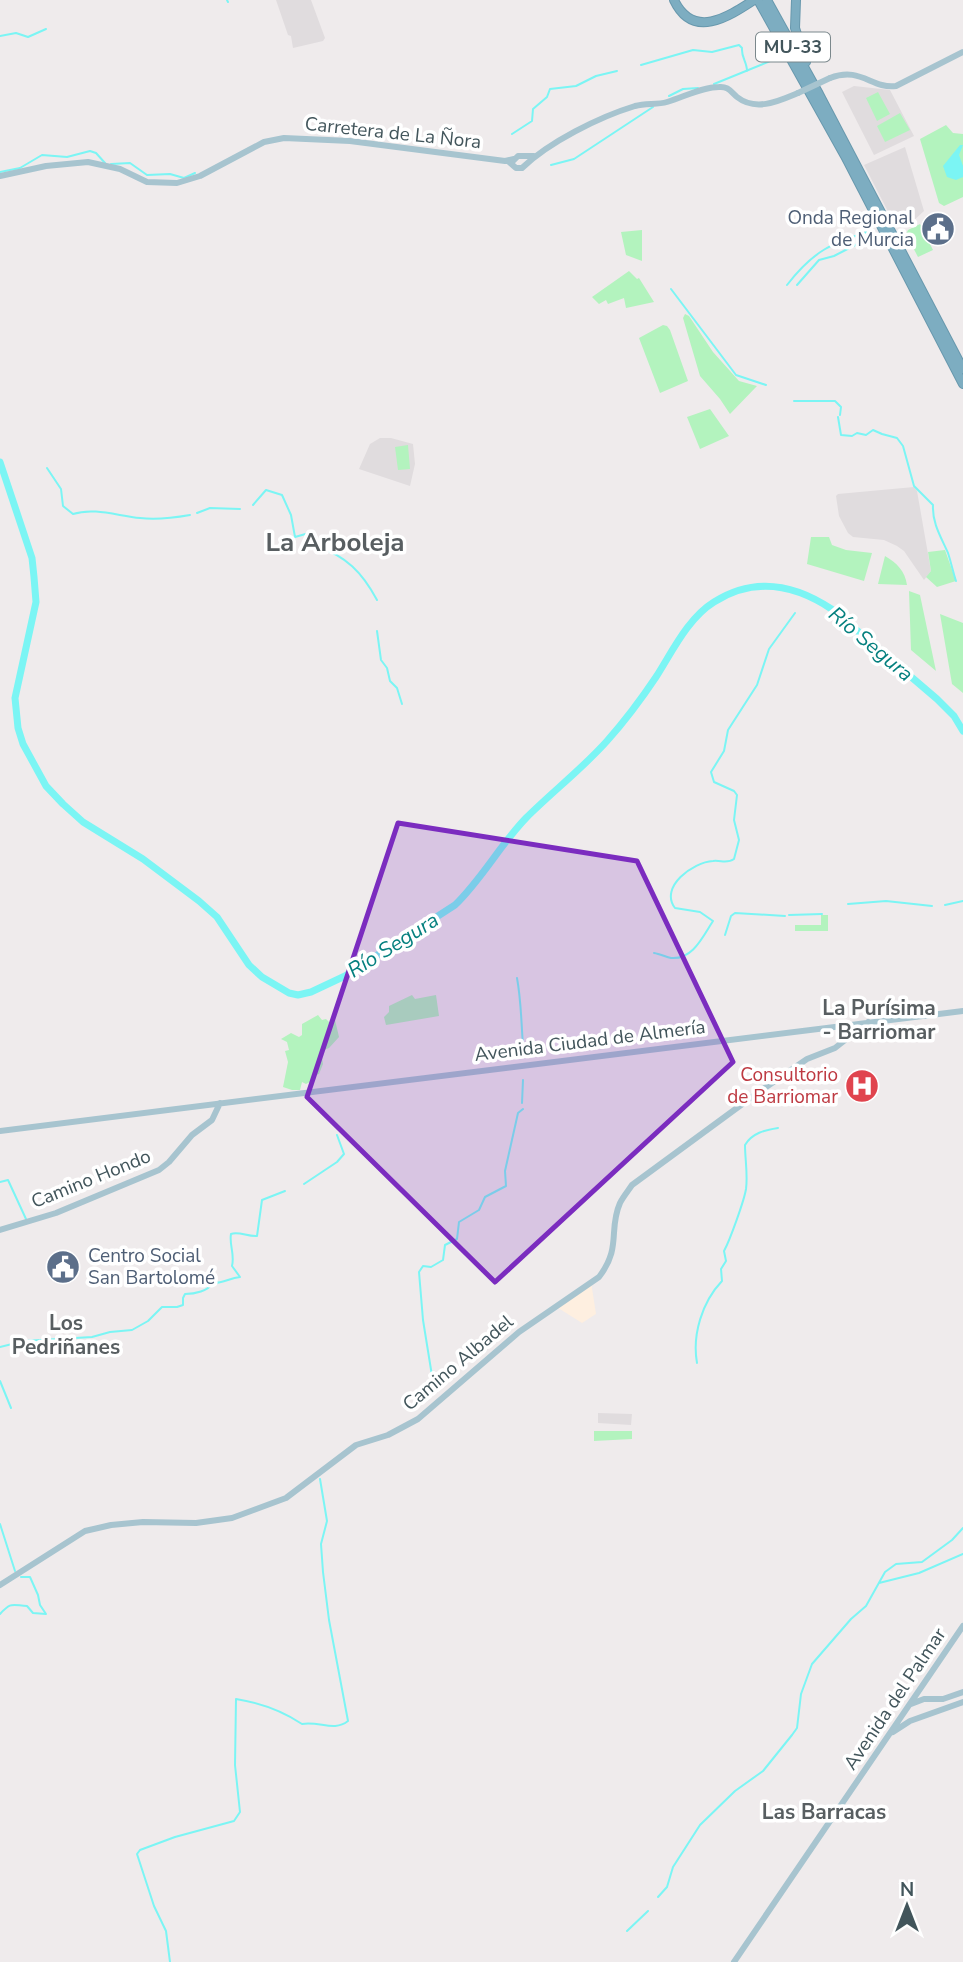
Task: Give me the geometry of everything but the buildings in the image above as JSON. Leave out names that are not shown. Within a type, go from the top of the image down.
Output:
[{"type":"highway","points":[[677,0],[686,16],[702,22],[721,20],[743,4],[756,0]]},
{"type":"highway","name":"MU-33","points":[[756,0],[866,195],[963,384]]},
{"type":"highway","name":"MU-33","points":[[767,0],[963,369]]},
{"type":"highway","points":[[796,0],[796,34],[819,94]]},
{"type":"main road","points":[[536,155],[518,156],[514,162],[518,169],[536,155],[585,127],[641,105],[669,102],[713,88],[726,88],[741,100],[755,105],[772,103],[830,78],[850,74],[892,87],[963,52]]},
{"type":"main road","name":"Carretera de La Ñora","points":[[0,176],[42,166],[88,162],[120,169],[147,182],[177,183],[200,176],[264,142],[284,138],[350,141],[514,162]]},
{"type":"main road","points":[[522,157],[526,161],[525,165]]},
{"type":"main road","name":"Avenida Ciudad de Almería","points":[[0,1131],[963,1010]]},
{"type":"main road","points":[[828,1027],[828,1023],[847,1021],[854,1024]]},
{"type":"main road","name":"Camino Albadel","points":[[0,1585],[85,1531],[111,1524],[214,1521],[266,1507],[286,1498],[356,1445],[388,1435],[418,1419],[519,1332],[599,1278],[608,1265],[615,1245],[620,1204],[632,1185],[805,1060],[829,1052],[851,1038],[868,1022]]},
{"type":"main road","points":[[840,1026],[849,1030],[851,1038]]},
{"type":"main road","name":"Camino Hondo","points":[[0,1230],[56,1213],[159,1170],[192,1135],[209,1122],[220,1103]]},
{"type":"main road","points":[[207,1105],[213,1108],[215,1115]]},
{"type":"main road","name":"Avenida del Palmar","points":[[734,1962],[963,1626]]},
{"type":"main road","points":[[925,1681],[928,1692],[936,1699]]},
{"type":"main road","points":[[910,1704],[963,1693]]},
{"type":"main road","points":[[946,1708],[942,1707],[941,1703],[963,1693]]},
{"type":"main road","points":[[889,1735],[910,1721],[963,1702]]},
{"type":"highlighted area","points":[[398,823],[637,861],[733,1062],[495,1282],[307,1097]]},
{"type":"shaded area","points":[[276,0],[311,0],[325,38],[323,41],[293,48],[291,36],[288,35]]},
{"type":"shaded area","points":[[854,86],[890,90],[914,136],[874,155],[842,92]]},
{"type":"shaded area","points":[[905,147],[924,211],[911,223],[896,227],[864,165]]},
{"type":"shaded area","points":[[380,438],[413,444],[415,464],[410,486],[359,469],[370,444]]},
{"type":"shaded area","points":[[914,487],[917,491],[931,571],[924,580],[904,551],[897,546],[884,540],[853,537],[848,533],[839,516],[836,496]]},
{"type":"shaded area","points":[[591,1282],[596,1314],[582,1323],[555,1306]]},
{"type":"shaded area","points":[[598,1413],[632,1414],[631,1425],[598,1423]]},
{"type":"green space","points":[[878,92],[890,114],[877,121],[866,98]]},
{"type":"green space","points":[[900,113],[910,130],[885,142],[877,126]]},
{"type":"green space","points":[[946,125],[953,133],[963,134],[963,197],[944,206],[939,203],[920,139]]},
{"type":"green space","points":[[920,224],[933,250],[918,257],[906,234]]},
{"type":"green space","points":[[642,230],[642,261],[626,255],[621,232]]},
{"type":"green space","points":[[629,271],[639,278],[654,302],[626,308],[624,298],[608,304],[606,300],[599,304],[592,297]]},
{"type":"green space","points":[[685,314],[739,381],[757,386],[730,414],[700,376],[683,318]]},
{"type":"green space","points":[[663,325],[670,330],[688,381],[660,393],[639,338]]},
{"type":"green space","points":[[710,409],[729,436],[700,449],[687,417]]},
{"type":"green space","points":[[408,445],[410,469],[398,470],[395,447]]},
{"type":"green space","points":[[811,537],[829,537],[832,545],[846,550],[872,553],[864,581],[807,564]]},
{"type":"green space","points":[[945,550],[956,581],[937,587],[926,577],[931,571],[928,552]]},
{"type":"green space","points":[[885,556],[900,568],[907,585],[878,584]]},
{"type":"green space","points":[[909,591],[920,595],[936,671],[911,650]]},
{"type":"green space","points":[[940,614],[963,623],[963,693],[952,684]]},
{"type":"green space","points":[[821,915],[828,915],[828,931],[795,931],[795,925],[821,925]]},
{"type":"green space","points":[[412,995],[415,999],[436,995],[439,1016],[386,1025],[384,1017],[389,1012],[389,1006]]},
{"type":"green space","points":[[318,1015],[330,1023],[335,1020],[339,1037],[329,1048],[321,1051],[323,1064],[312,1081],[306,1084],[302,1082],[300,1090],[283,1087],[288,1062],[285,1051],[289,1050],[287,1042],[281,1039],[291,1033],[299,1037],[302,1035],[302,1024]]},
{"type":"green space","points":[[594,1431],[632,1431],[632,1439],[594,1441]]},
{"type":"water","points":[[960,145],[963,145],[959,155],[963,177],[956,180],[947,177],[943,166]]},
{"type":"waterway","points":[[0,36],[16,33],[28,37],[46,29]]},
{"type":"waterway","points":[[641,65],[693,50],[712,52],[739,45],[747,71]]},
{"type":"waterway","points":[[714,84],[780,57]]},
{"type":"waterway","points":[[512,134],[532,121],[533,109],[547,97],[550,89],[576,86],[596,76],[617,71]]},
{"type":"waterway","points":[[669,96],[683,89],[698,88]]},
{"type":"waterway","points":[[551,165],[574,159],[653,107]]},
{"type":"waterway","points":[[0,172],[20,168],[42,155],[67,157],[90,151],[96,153],[105,163]]},
{"type":"waterway","points":[[111,164],[130,163],[147,175],[170,174],[184,178],[195,173]]},
{"type":"waterway","points":[[787,285],[806,263],[825,249],[873,230]]},
{"type":"waterway","points":[[797,285],[819,260],[834,256],[875,235]]},
{"type":"waterway","points":[[671,289],[736,375],[766,385]]},
{"type":"waterway","points":[[794,401],[835,401],[841,407],[840,415]]},
{"type":"waterway","points":[[838,417],[841,435],[866,435],[873,430],[897,438],[903,446],[914,486],[933,505],[935,524],[948,553],[956,581]]},
{"type":"waterway","name":"Río Segura","points":[[0,462],[32,558],[34,577],[36,602],[15,698],[18,728],[23,744],[46,786],[63,804],[83,822],[143,859],[199,901],[217,917],[249,965],[262,977],[289,993],[298,995],[311,992],[345,976],[455,905],[526,818],[613,734],[645,693],[696,617],[729,594],[745,589],[775,587],[819,601],[937,699],[954,716],[963,731]]},
{"type":"waterway","points":[[47,468],[61,489],[63,506],[73,514],[98,512],[153,519],[190,515]]},
{"type":"waterway","points":[[253,505],[266,490],[282,495],[291,515],[295,537],[309,533],[316,546],[345,560],[359,573],[377,600]]},
{"type":"waterway","points":[[197,513],[210,508],[240,509]]},
{"type":"waterway","points":[[654,953],[671,958],[685,955],[696,946],[713,921],[700,912],[675,908],[671,892],[680,877],[696,866],[705,862],[734,859],[739,840],[734,820],[737,795],[714,782],[711,772],[724,751],[728,730],[757,685],[769,649],[795,613]]},
{"type":"waterway","points":[[377,631],[381,660],[387,668],[390,681],[397,688],[402,704]]},
{"type":"waterway","points":[[848,904],[886,901],[932,906]]},
{"type":"waterway","points":[[945,905],[963,901]]},
{"type":"waterway","points":[[725,935],[731,916],[735,913],[785,916]]},
{"type":"waterway","points":[[789,915],[822,914]]},
{"type":"waterway","points":[[517,978],[524,1056]]},
{"type":"waterway","points":[[522,1103],[523,1080]]},
{"type":"waterway","points":[[433,1382],[419,1272],[423,1266],[431,1267],[443,1260],[445,1245],[457,1239],[459,1222],[479,1210],[485,1197],[506,1186],[505,1171],[518,1113],[523,1109]]},
{"type":"waterway","points":[[697,1363],[696,1341],[700,1319],[709,1299],[722,1281],[721,1269],[726,1261],[724,1251],[746,1189],[745,1145],[755,1135],[778,1128]]},
{"type":"waterway","points":[[304,1184],[337,1162],[344,1154],[337,1135]]},
{"type":"waterway","points":[[0,1182],[8,1180],[26,1219]]},
{"type":"waterway","points":[[0,1347],[24,1341],[92,1337],[132,1330],[148,1321],[162,1307],[183,1305],[185,1294],[201,1292],[213,1283],[240,1277],[232,1266],[231,1234],[257,1236],[262,1200],[285,1191]]},
{"type":"waterway","points":[[0,1381],[11,1408]]},
{"type":"waterway","points":[[170,1962],[166,1931],[154,1906],[137,1854],[140,1850],[175,1837],[234,1821],[240,1812],[235,1765],[236,1699],[270,1708],[302,1724],[337,1726],[348,1721],[323,1572],[321,1544],[327,1521],[320,1479]]},
{"type":"waterway","points":[[0,1524],[15,1571]]},
{"type":"waterway","points":[[658,1897],[667,1887],[673,1867],[700,1825],[735,1791],[763,1771],[797,1728],[801,1694],[812,1664],[851,1619],[866,1606],[885,1572],[896,1564],[922,1562],[952,1540],[963,1528]]},
{"type":"waterway","points":[[879,1583],[919,1573],[963,1554]]},
{"type":"waterway","points":[[0,1614],[14,1605],[27,1606],[33,1613],[46,1614],[30,1577],[21,1577]]},
{"type":"waterway","points":[[627,1931],[648,1911]]},
{"type":"place","name":"Onda Regional de Murcia","points":[[938,229]]},
{"type":"place","name":"Consultorio de Barriomar","points":[[862,1086]]},
{"type":"place","name":"Centro Social San Bartolomé","points":[[63,1267]]},
{"type":"district","name":"La Arboleja","points":[[335,542]]},
{"type":"district","name":"La Purísima - Barriomar","points":[[879,1020]]},
{"type":"district","name":"Los Pedriñanes","points":[[66,1335]]},
{"type":"district","name":"Las Barracas","points":[[824,1812]]}]
